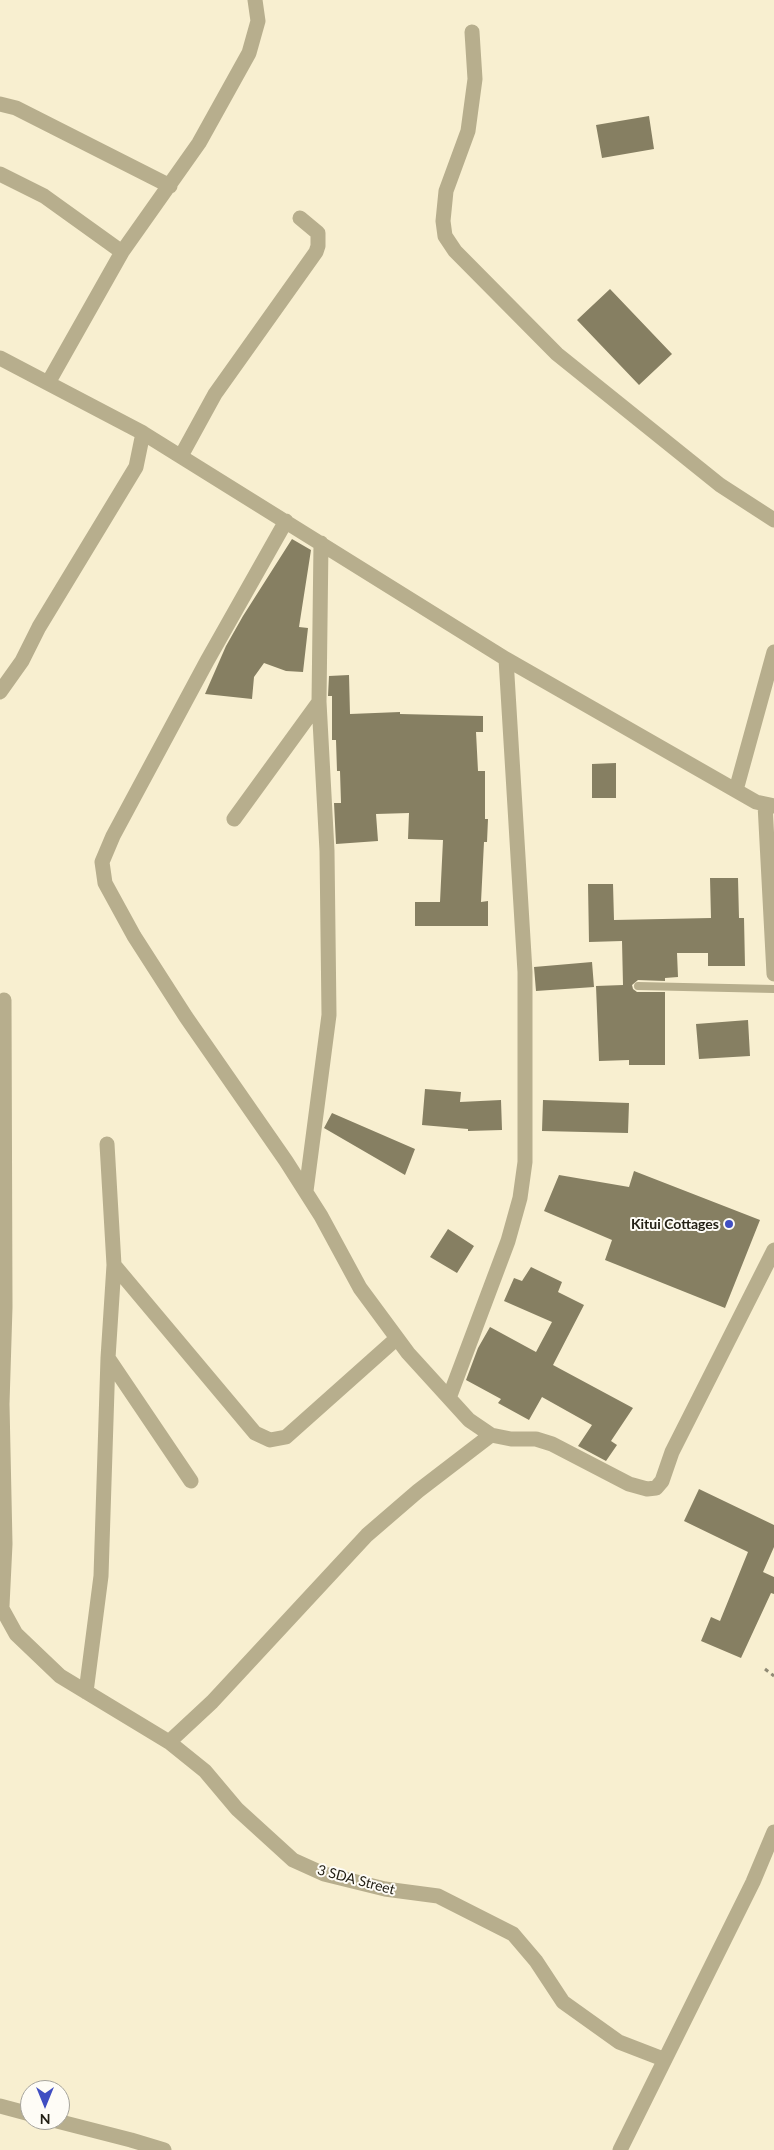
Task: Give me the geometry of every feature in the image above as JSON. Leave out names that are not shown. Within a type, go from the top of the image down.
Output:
[{"type":"street","points":[[48,383],[122,252],[199,143],[249,53],[258,21],[255,0]]},
{"type":"street","points":[[472,32],[476,79],[468,131],[446,191],[443,220],[445,236],[455,250],[557,354],[720,485],[774,520]]},
{"type":"street","points":[[0,104],[16,108],[170,186]]},
{"type":"street","points":[[0,174],[44,196],[122,252]]},
{"type":"street","points":[[182,456],[215,394],[316,252],[319,238],[318,233],[300,218]]},
{"type":"street","points":[[0,358],[143,433],[506,659],[756,802],[770,805],[774,974]]},
{"type":"street","points":[[0,692],[22,661],[39,627],[136,467],[143,433]]},
{"type":"street","points":[[286,521],[112,836],[102,862],[105,883],[134,936],[186,1017],[306,1191],[360,1288],[396,1340],[469,1420],[490,1435],[511,1439],[536,1439],[552,1444],[629,1484],[647,1489],[656,1488],[662,1481],[672,1452],[774,1250]]},
{"type":"street","points":[[306,1191],[329,1015],[327,852],[319,702],[321,543]]},
{"type":"street","points":[[736,790],[774,652]]},
{"type":"street","points":[[449,1398],[508,1241],[520,1198],[525,1162],[525,972],[506,659]]},
{"type":"street","points":[[234,819],[319,702]]},
{"type":"street","points":[[1,1605],[5,1544],[1,1404],[5,1306],[2,1221],[4,1000]]},
{"type":"street","points":[[86,1692],[101,1576],[108,1358],[114,1265],[107,1144]]},
{"type":"street","points":[[114,1265],[255,1433],[270,1440],[286,1437],[396,1340]]},
{"type":"street","points":[[108,1358],[191,1481]]},
{"type":"street","points":[[169,1742],[212,1702],[367,1535],[418,1491],[490,1435]]},
{"type":"street","name":"3 SDA Street","points":[[1,1605],[16,1634],[60,1676],[169,1742],[205,1771],[237,1809],[293,1860],[324,1874],[385,1890],[438,1896],[506,1930],[513,1934],[536,1961],[563,2002],[619,2042],[663,2059]]},
{"type":"street","points":[[620,2150],[663,2059],[749,1890],[774,1832]]},
{"type":"street","points":[[0,2106],[20,2111]]},
{"type":"street","points":[[70,2124],[164,2150]]},
{"type":"lane","points":[[638,986],[774,988]]},
{"type":"path","points":[[765,1669],[774,1676]]},
{"type":"building","points":[[649,116],[654,149],[602,158],[596,125]]},
{"type":"building","points":[[610,289],[672,354],[639,385],[577,320]]},
{"type":"building","points":[[292,539],[311,550],[299,627],[308,628],[303,672],[286,671],[264,663],[254,677],[252,699],[205,694],[226,646]]},
{"type":"building","points":[[349,675],[350,714],[400,712],[400,714],[483,716],[483,732],[476,732],[478,771],[485,771],[485,819],[488,819],[487,842],[484,842],[481,902],[488,901],[488,926],[415,926],[415,902],[440,902],[443,840],[408,839],[409,813],[376,814],[378,841],[336,844],[334,803],[341,803],[340,771],[337,771],[336,740],[332,740],[332,696],[328,696],[329,676]]},
{"type":"building","points":[[616,763],[616,798],[592,798],[592,764]]},
{"type":"building","points":[[710,878],[738,878],[739,918],[744,918],[745,966],[708,966],[708,953],[677,953],[678,977],[665,978],[665,981],[638,980],[632,985],[633,989],[637,992],[665,992],[665,1065],[629,1065],[629,1060],[599,1061],[596,986],[623,985],[622,941],[589,942],[588,884],[613,884],[614,920],[711,918]]},
{"type":"building","points":[[592,962],[594,987],[536,991],[534,967]]},
{"type":"building","points":[[748,1020],[750,1056],[699,1059],[696,1024]]},
{"type":"building","points":[[425,1089],[461,1092],[460,1102],[501,1100],[502,1130],[468,1131],[468,1129],[422,1125]]},
{"type":"building","points":[[543,1100],[629,1103],[628,1133],[542,1131]]},
{"type":"building","points":[[332,1113],[415,1149],[405,1175],[324,1128]]},
{"type":"building","name":"Kitui Cottages","points":[[634,1171],[760,1220],[725,1308],[605,1260],[612,1240],[544,1211],[559,1175],[629,1187]]},
{"type":"building","points":[[448,1229],[474,1246],[457,1273],[430,1257]]},
{"type":"building","points":[[531,1267],[562,1282],[558,1292],[584,1305],[553,1365],[633,1408],[611,1441],[617,1445],[606,1461],[578,1446],[592,1425],[542,1397],[529,1420],[498,1403],[501,1399],[466,1380],[478,1348],[490,1327],[536,1352],[552,1322],[504,1301],[514,1278],[522,1281]]},
{"type":"building","points":[[699,1489],[774,1525],[774,1547],[763,1572],[774,1577],[774,1594],[771,1593],[741,1658],[701,1641],[711,1617],[720,1621],[748,1552],[684,1521]]},
{"type":"place","name":"Kitui Cottages","points":[[729,1224]]}]
